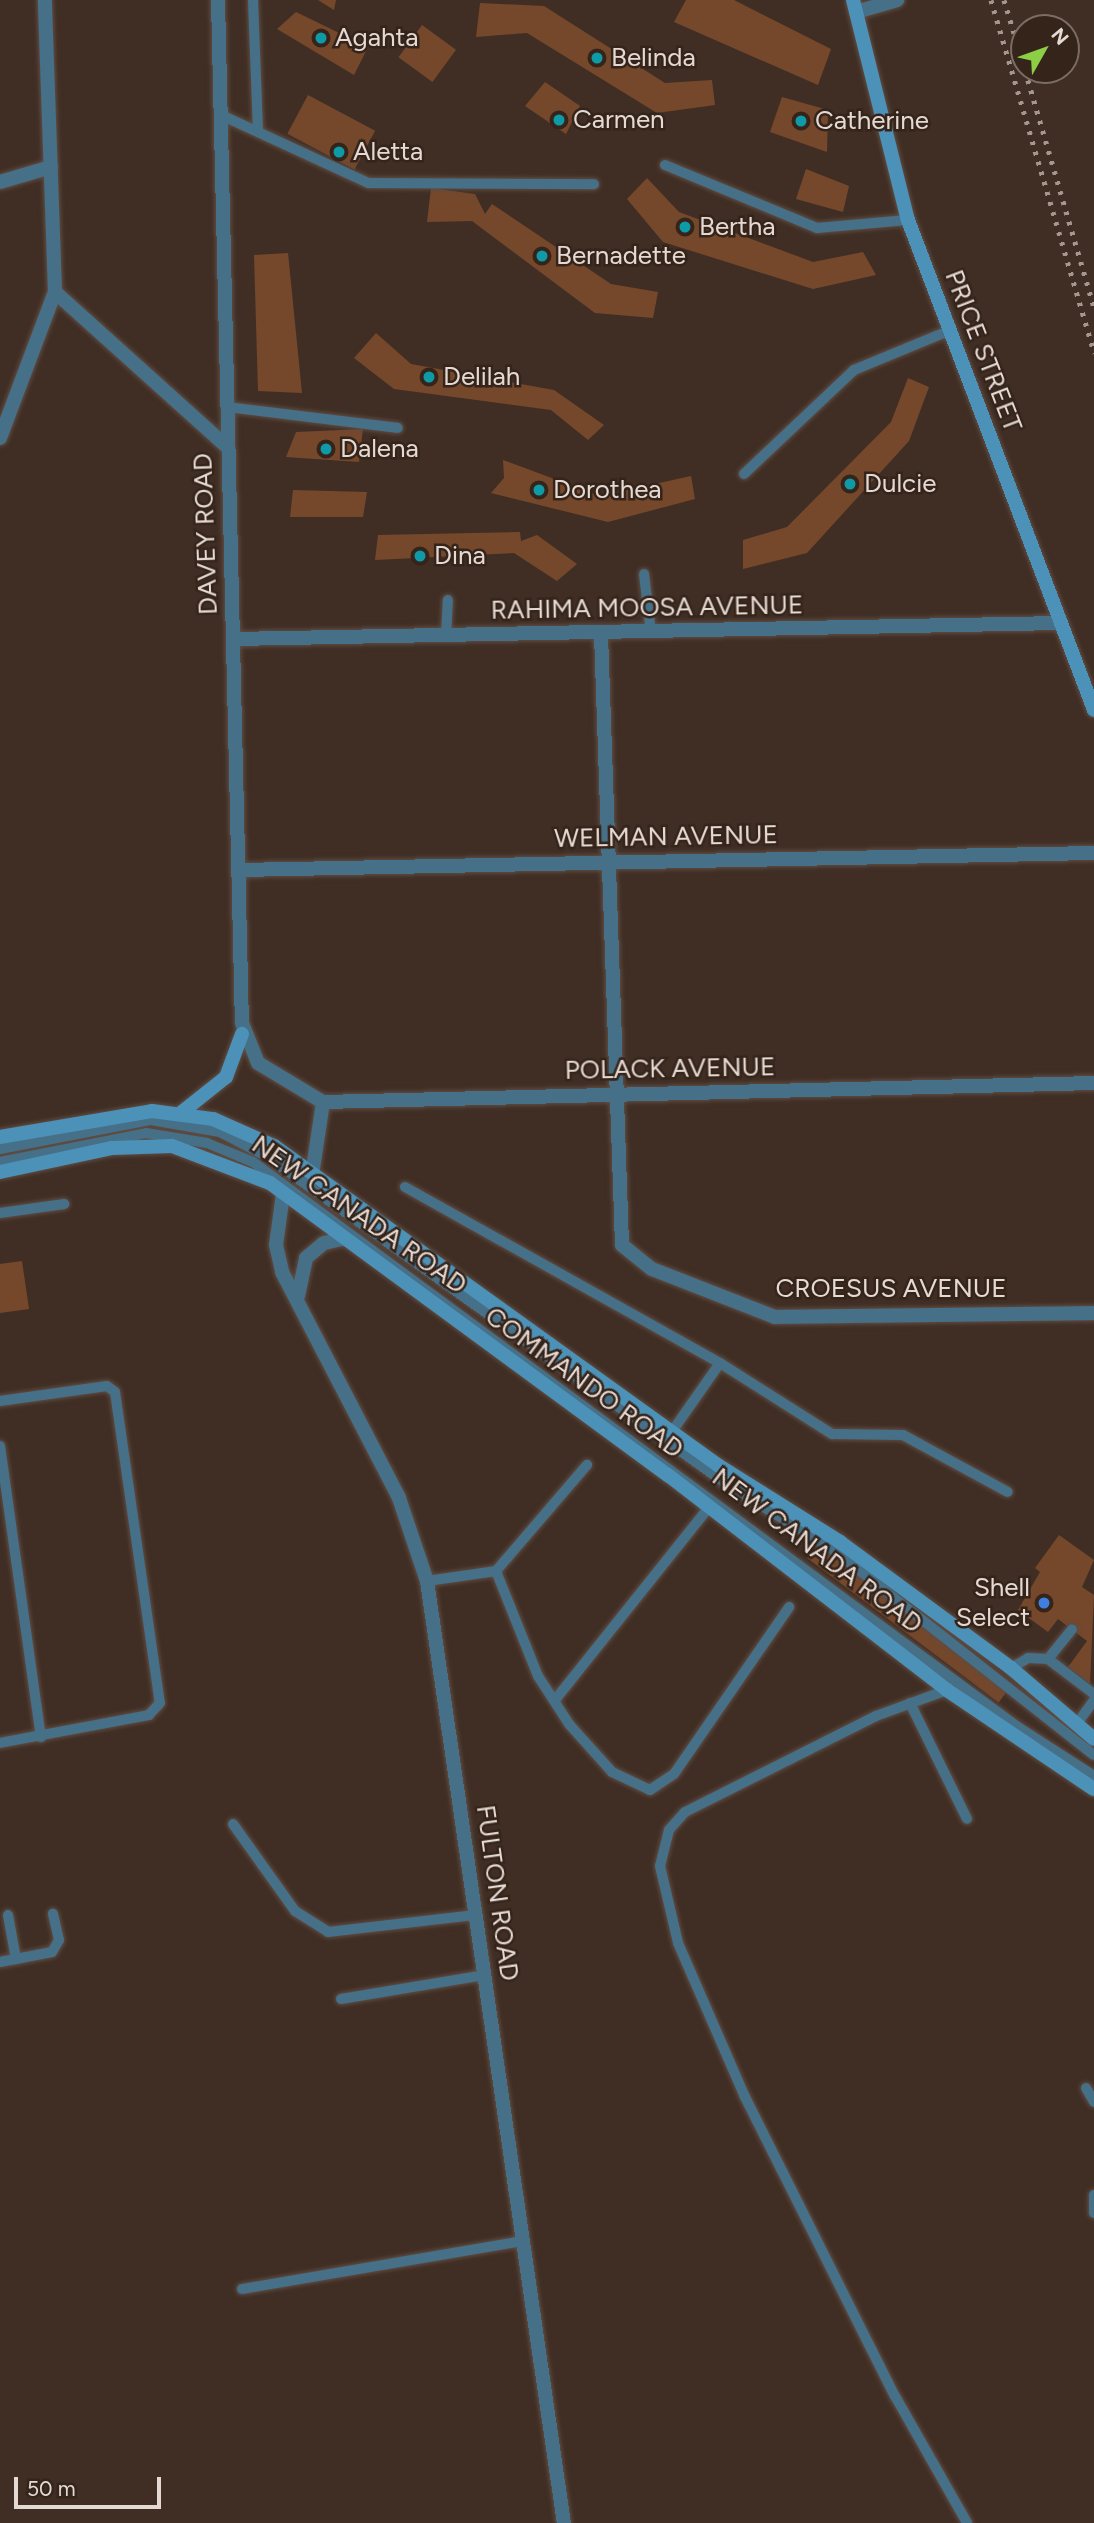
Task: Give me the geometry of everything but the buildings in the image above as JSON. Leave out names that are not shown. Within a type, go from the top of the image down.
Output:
[{"type":"main road","name":"PRICE STREET","points":[[855,6],[908,220],[1094,710]]},
{"type":"main road","points":[[181,1112],[226,1077],[242,1034]]},
{"type":"main road","name":"COMMANDO ROAD","points":[[0,1137],[103,1116],[181,1112],[255,1135],[671,1433],[840,1542],[1011,1668],[1094,1739]]},
{"type":"main road","name":"COMMANDO ROAD","points":[[0,1172],[112,1148],[172,1146],[242,1168],[346,1238],[947,1690],[1094,1789]]},
{"type":"street","points":[[0,438],[55,292],[46,0]]},
{"type":"street","name":"DAVEY ROAD","points":[[218,0],[242,1034],[258,1063],[323,1102]]},
{"type":"street","points":[[855,6],[897,0]]},
{"type":"street","points":[[0,182],[51,167]]},
{"type":"street","points":[[55,292],[228,448]]},
{"type":"street","name":"RAHIMA MOOSA AVENUE","points":[[234,639],[601,634],[1060,623]]},
{"type":"street","points":[[601,634],[613,1094]]},
{"type":"street","name":"WELMAN AVENUE","points":[[239,870],[1094,853]]},
{"type":"street","name":"POLACK AVENUE","points":[[323,1102],[1094,1083]]},
{"type":"street","name":"CROESUS AVENUE","points":[[613,1094],[622,1245],[652,1269],[775,1317],[1094,1313]]},
{"type":"street","points":[[312,1174],[323,1102]]},
{"type":"street","name":"FULTON ROAD","points":[[283,1194],[277,1257],[398,1498],[427,1581],[564,2523]]},
{"type":"street","points":[[298,1296],[306,1258],[324,1243],[346,1238]]},
{"type":"lane","points":[[253,0],[258,131]]},
{"type":"lane","points":[[221,115],[368,183],[594,184]]},
{"type":"lane","points":[[665,165],[817,229],[908,220]]},
{"type":"lane","points":[[744,474],[854,370],[948,331]]},
{"type":"lane","points":[[227,407],[398,428]]},
{"type":"lane","points":[[644,574],[651,633]]},
{"type":"lane","points":[[446,636],[448,600]]},
{"type":"lane","name":"NEW CANADA ROAD","points":[[0,1149],[151,1121],[219,1132],[266,1156],[728,1485],[832,1549],[1094,1755]]},
{"type":"lane","name":"NEW CANADA ROAD","points":[[0,1162],[146,1133],[207,1143],[253,1162],[1007,1719],[1094,1776]]},
{"type":"lane","points":[[405,1187],[720,1363],[832,1434],[903,1435],[1008,1492]]},
{"type":"lane","points":[[0,1213],[64,1204]]},
{"type":"lane","points":[[671,1433],[720,1363]]},
{"type":"lane","points":[[0,1401],[107,1386],[115,1391],[160,1703],[149,1715],[0,1743]]},
{"type":"lane","points":[[0,1446],[41,1737]]},
{"type":"lane","points":[[427,1581],[496,1571],[587,1465]]},
{"type":"lane","points":[[555,1700],[708,1508]]},
{"type":"lane","points":[[496,1571],[524,1648],[555,1700],[612,1772],[650,1790],[674,1774],[789,1607]]},
{"type":"lane","points":[[1048,1659],[1072,1629]]},
{"type":"lane","points":[[1011,1668],[1028,1658],[1048,1659],[1094,1694]]},
{"type":"lane","points":[[947,1690],[910,1703],[685,1812],[669,1830],[660,1866],[678,1943],[745,2098],[895,2396],[967,2523]]},
{"type":"lane","points":[[1076,1725],[1094,1700]]},
{"type":"lane","points":[[910,1703],[967,1819]]},
{"type":"lane","points":[[233,1824],[295,1911],[328,1932],[476,1915]]},
{"type":"lane","points":[[0,1962],[58,1946],[53,1914]]},
{"type":"lane","points":[[8,1915],[16,1959]]},
{"type":"lane","points":[[341,1999],[484,1975]]},
{"type":"lane","points":[[1086,2088],[1094,2102]]},
{"type":"lane","points":[[1094,2195],[1094,2213]]},
{"type":"lane","points":[[242,2289],[523,2241]]},
{"type":"railway","points":[[991,0],[1094,353]]},
{"type":"railway","points":[[1004,0],[1010,20]]},
{"type":"railway","points":[[1029,84],[1094,307]]},
{"type":"place","name":"Agahta","points":[[321,38]]},
{"type":"place","name":"Belinda","points":[[597,58]]},
{"type":"place","name":"Carmen","points":[[559,120]]},
{"type":"place","name":"Catherine","points":[[801,121]]},
{"type":"place","name":"Aletta","points":[[339,152]]},
{"type":"place","name":"Bertha","points":[[685,227]]},
{"type":"place","name":"Bernadette","points":[[542,256]]},
{"type":"place","name":"Delilah","points":[[429,377]]},
{"type":"place","name":"Dalena","points":[[326,449]]},
{"type":"place","name":"Dulcie","points":[[850,484]]},
{"type":"place","name":"Dorothea","points":[[539,490]]},
{"type":"place","name":"Dina","points":[[420,556]]},
{"type":"place","name":"Shell Select","points":[[1044,1603]]}]
